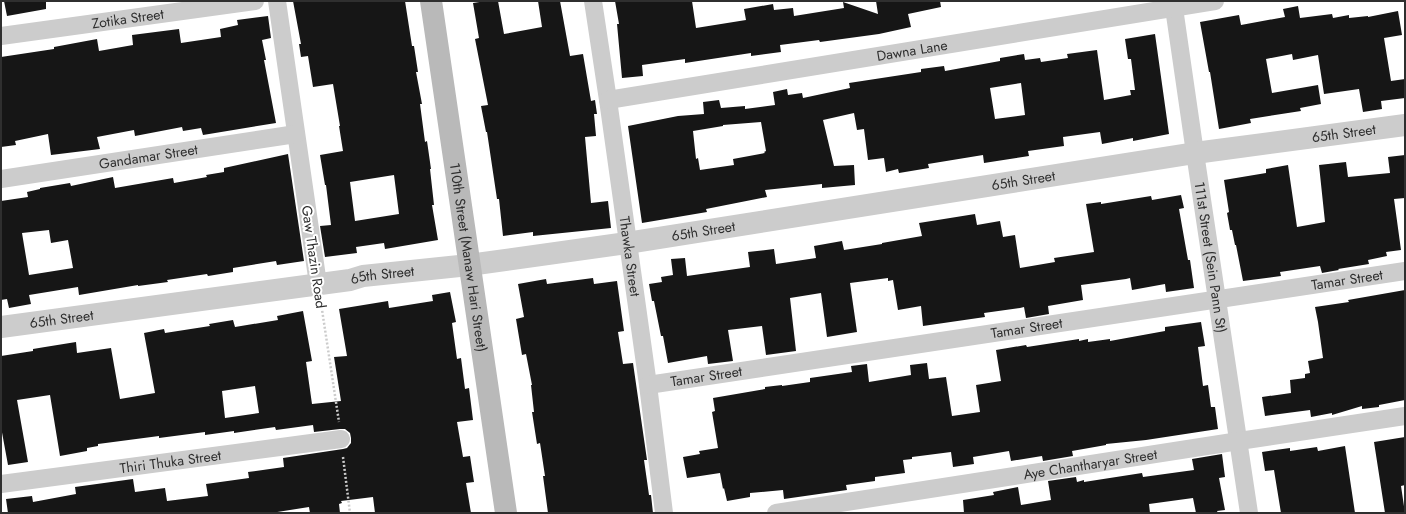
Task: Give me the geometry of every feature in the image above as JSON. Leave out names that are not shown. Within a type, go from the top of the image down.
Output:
[{"type":"main road","name":"110th Street (Manaw Hari Street)","points":[[431,1],[506,513]]},
{"type":"street","name":"Zotika Street","points":[[1,36],[255,1]]},
{"type":"street","name":"Gaw Thazin Road","points":[[277,1],[318,284]]},
{"type":"street","name":"Thawka Street","points":[[593,1],[648,385],[664,513]]},
{"type":"street","name":"Dawna Lane","points":[[608,100],[1173,4],[1216,1]]},
{"type":"street","name":"111st Street (Sein Pann St)","points":[[1173,4],[1194,153],[1249,513]]},
{"type":"street","name":"65th Street","points":[[1,327],[350,280],[363,276],[469,265],[627,243],[1194,153],[1405,125]]},
{"type":"street","name":"Gandamar Street","points":[[1,179],[296,134]]},
{"type":"street","name":"Tamar Street","points":[[648,385],[1217,298],[1405,271]]},
{"type":"street","name":"Aye Chantharyar Street","points":[[776,513],[1405,416]]},
{"type":"street","name":"Thiri Thuka Street","points":[[1,484],[341,439]]},
{"type":"path","name":"Gaw Thazin Road","points":[[318,284],[341,439],[350,513]]},
{"type":"building","points":[[4,1],[46,1],[46,9],[7,16]]},
{"type":"building","points":[[293,1],[405,1],[412,46],[414,46],[418,72],[416,72],[422,104],[420,104],[425,142],[427,141],[431,169],[434,205],[432,205],[438,240],[385,249],[384,243],[356,247],[357,253],[325,257],[320,226],[331,225],[326,185],[320,155],[343,151],[333,84],[313,87],[308,56],[301,57],[299,44],[301,44]],"holes":[[[394,175],[399,214],[355,221],[350,182]]]},
{"type":"building","points":[[498,1],[504,34],[542,27],[538,1],[560,1],[570,56],[583,54],[591,101],[595,100],[597,114],[594,114],[596,136],[585,137],[591,203],[608,201],[611,228],[533,236],[533,232],[503,236],[499,199],[497,199],[487,132],[481,106],[488,105],[475,39],[479,38],[473,3]]},
{"type":"building","points":[[615,1],[692,1],[696,28],[746,20],[744,9],[773,4],[774,10],[793,8],[794,16],[844,8],[843,2],[878,14],[876,1],[940,1],[941,7],[908,14],[911,27],[879,34],[820,42],[819,40],[780,45],[781,52],[751,56],[751,53],[685,63],[685,59],[642,65],[643,76],[622,78],[617,24],[619,24]]},
{"type":"building","points":[[1298,6],[1300,18],[1332,14],[1333,18],[1349,15],[1349,18],[1368,17],[1398,11],[1402,35],[1384,38],[1391,81],[1405,79],[1405,98],[1381,101],[1382,109],[1363,112],[1359,89],[1324,94],[1318,55],[1293,60],[1292,54],[1266,59],[1272,93],[1318,85],[1321,104],[1300,108],[1301,111],[1250,119],[1251,123],[1219,129],[1200,22],[1239,15],[1241,25],[1285,17],[1283,9]]},
{"type":"building","points":[[268,16],[271,38],[262,40],[266,60],[264,60],[276,123],[203,135],[201,128],[183,131],[182,127],[135,136],[134,130],[97,137],[100,149],[51,155],[48,134],[15,141],[16,145],[1,147],[1,57],[54,49],[54,47],[97,39],[99,51],[133,45],[132,35],[179,29],[181,43],[221,37],[220,29],[238,25],[237,20]]},
{"type":"building","points":[[1155,34],[1169,134],[1133,141],[1133,138],[1102,144],[1100,132],[1063,137],[1064,146],[1028,151],[1029,156],[984,163],[983,155],[928,164],[929,168],[899,173],[898,169],[886,172],[884,158],[868,160],[864,129],[857,130],[854,113],[823,120],[834,166],[854,165],[855,185],[822,188],[822,184],[765,190],[767,197],[706,209],[707,212],[642,223],[628,126],[678,116],[704,114],[703,102],[719,100],[721,108],[745,106],[745,109],[775,105],[773,92],[787,89],[788,95],[802,93],[803,98],[850,88],[849,83],[921,72],[921,69],[944,66],[945,71],[1000,61],[1000,58],[1024,54],[1025,60],[1040,58],[1041,62],[1068,58],[1067,54],[1097,50],[1104,100],[1131,95],[1130,90],[1135,90],[1131,59],[1128,59],[1125,39]],"holes":[[[1021,83],[1025,115],[995,119],[990,88]],[[761,122],[766,151],[764,152],[765,153],[733,159],[734,165],[700,170],[698,158],[696,159],[693,131],[723,125]]]},
{"type":"building","points":[[288,154],[304,261],[277,265],[276,261],[233,268],[233,272],[208,276],[207,274],[167,280],[168,282],[138,285],[79,295],[78,287],[29,295],[31,304],[9,308],[7,299],[1,300],[1,201],[28,197],[27,192],[40,188],[70,183],[71,186],[113,177],[115,188],[173,178],[174,183],[207,177],[206,175],[224,172],[224,168]],"holes":[[[49,230],[51,243],[68,240],[73,268],[29,275],[22,233]]]},
{"type":"building","points":[[1405,155],[1405,198],[1394,199],[1401,250],[1386,252],[1387,256],[1368,260],[1369,264],[1338,269],[1339,270],[1322,273],[1320,266],[1280,272],[1281,276],[1243,281],[1236,245],[1232,230],[1230,230],[1224,180],[1266,173],[1266,169],[1288,165],[1297,227],[1325,222],[1319,165],[1346,162],[1348,177],[1390,173],[1388,157]]},
{"type":"building","points":[[1181,195],[1184,208],[1179,209],[1188,260],[1190,260],[1194,288],[1166,292],[1165,284],[1132,290],[1130,278],[1081,285],[1083,300],[1048,306],[1049,314],[1026,318],[1024,307],[984,313],[985,317],[923,326],[921,306],[898,310],[893,280],[888,281],[888,278],[850,283],[857,332],[827,337],[821,293],[790,298],[796,351],[766,355],[762,326],[728,330],[733,361],[708,364],[707,356],[668,363],[663,336],[661,336],[649,284],[662,282],[661,277],[673,275],[671,259],[685,258],[687,276],[750,267],[748,252],[774,249],[776,264],[816,258],[814,246],[842,241],[844,250],[922,236],[919,223],[975,214],[977,225],[1000,221],[1003,237],[1015,235],[1020,268],[1055,262],[1054,258],[1094,252],[1086,204],[1101,202],[1101,204],[1151,196],[1152,200]]},
{"type":"building","points":[[593,278],[594,284],[617,281],[624,331],[618,332],[623,364],[633,363],[647,460],[644,460],[653,513],[548,513],[543,476],[545,476],[540,443],[537,444],[532,412],[534,412],[532,385],[526,354],[522,355],[516,319],[524,317],[518,284],[546,279],[547,284]]},
{"type":"building","points":[[1405,290],[1405,400],[1379,405],[1379,407],[1362,409],[1362,406],[1332,415],[1332,413],[1311,417],[1310,410],[1265,416],[1262,397],[1291,393],[1290,380],[1305,378],[1305,374],[1310,373],[1308,361],[1323,358],[1315,307],[1349,302],[1348,300]]},
{"type":"building","points":[[450,292],[456,322],[452,323],[457,359],[461,358],[465,389],[469,388],[473,420],[457,422],[463,457],[470,456],[474,482],[466,483],[471,513],[375,513],[373,497],[341,501],[342,503],[339,504],[340,513],[310,513],[309,507],[271,513],[8,513],[6,499],[32,496],[33,502],[76,494],[75,487],[133,479],[135,492],[165,488],[167,501],[208,496],[206,484],[249,478],[248,472],[284,467],[283,458],[347,448],[351,443],[351,438],[350,433],[345,429],[314,432],[313,425],[276,430],[275,427],[234,433],[234,431],[205,435],[205,432],[159,438],[159,436],[98,444],[98,446],[87,448],[87,451],[60,456],[50,395],[17,400],[28,462],[8,465],[1,427],[1,356],[76,342],[77,353],[111,348],[120,399],[155,393],[144,333],[164,329],[165,333],[210,326],[209,324],[233,320],[235,327],[278,320],[277,316],[303,311],[312,361],[306,362],[312,404],[341,401],[334,357],[347,356],[339,309],[388,301],[389,308],[433,301],[432,295]],"holes":[[[255,386],[259,413],[225,418],[222,391]]]},
{"type":"building","points":[[1201,322],[1205,346],[1198,347],[1203,386],[1208,385],[1211,407],[1215,407],[1218,429],[1146,440],[1106,444],[1072,451],[1073,456],[1043,461],[1042,456],[1011,461],[1009,451],[973,457],[974,464],[953,467],[951,452],[912,457],[912,459],[903,460],[905,473],[875,477],[875,481],[846,485],[847,490],[784,499],[783,490],[750,493],[750,497],[727,501],[720,473],[687,478],[683,457],[700,454],[699,451],[718,448],[712,412],[715,411],[713,398],[765,389],[765,387],[810,382],[810,378],[852,372],[851,366],[867,364],[869,382],[911,375],[910,365],[927,363],[929,379],[946,377],[952,416],[980,412],[976,385],[1001,381],[996,350],[1079,339],[1079,341],[1088,339],[1088,342],[1110,339],[1110,341],[1165,331],[1165,327]]},
{"type":"building","points":[[1405,437],[1405,485],[1401,486],[1405,513],[1385,513],[1374,442]]},
{"type":"building","points":[[1345,446],[1355,513],[1281,513],[1274,470],[1265,471],[1262,452],[1290,448],[1290,451],[1317,447],[1318,451]]},
{"type":"building","points":[[1222,454],[1225,477],[1219,478],[1225,510],[1217,511],[1218,513],[1196,513],[1193,498],[1149,504],[1150,513],[964,513],[963,500],[994,495],[993,492],[1018,487],[1021,505],[1051,500],[1048,481],[1076,477],[1077,482],[1084,480],[1084,482],[1142,473],[1143,477],[1194,470],[1192,459]]}]
